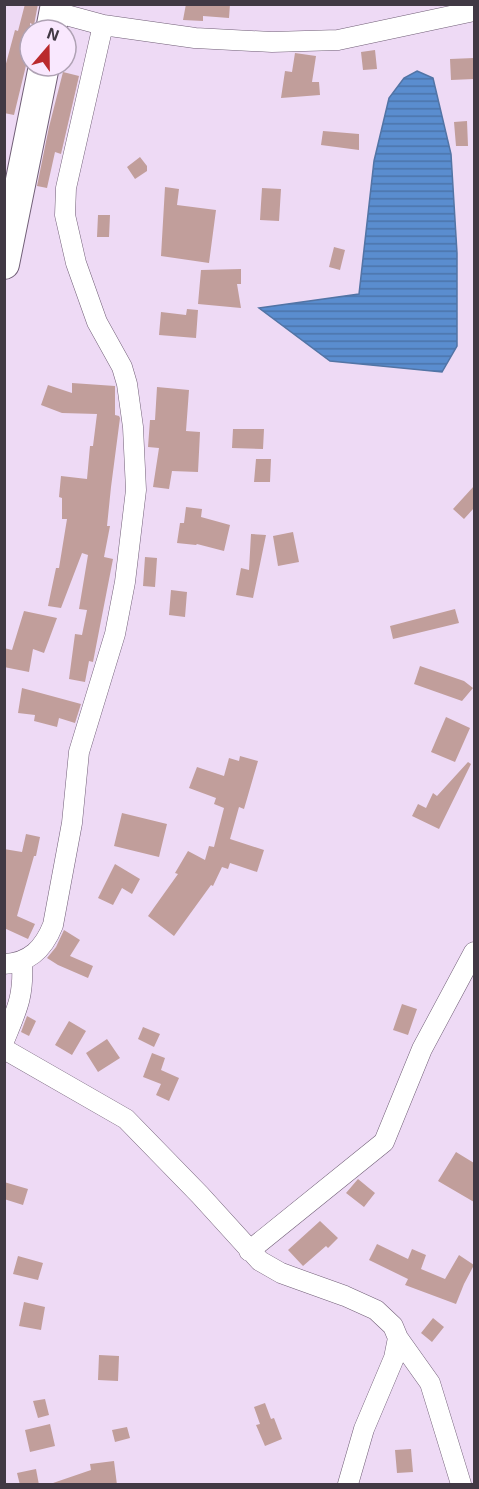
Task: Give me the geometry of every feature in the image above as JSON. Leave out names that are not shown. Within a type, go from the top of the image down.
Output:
[{"type":"highway","points":[[4,264],[42,78]]},
{"type":"street","points":[[54,15],[103,25],[195,38],[272,42],[338,40],[474,11]]},
{"type":"street","points":[[4,1041],[21,1000],[23,984],[13,962],[33,956],[40,950],[53,925],[72,823],[79,752],[115,634],[125,582],[135,490],[133,427],[127,384],[122,367],[97,322],[75,263],[65,214],[66,188],[103,25]]},
{"type":"street","points":[[249,1251],[384,1142],[422,1048],[474,952]]},
{"type":"street","points":[[4,1049],[126,1119],[260,1261],[281,1274],[345,1296],[376,1310],[393,1326],[430,1383],[461,1485]]},
{"type":"street","points":[[348,1485],[364,1429],[394,1358],[399,1338]]},
{"type":"water","points":[[417,71],[433,78],[451,154],[457,253],[457,346],[442,372],[330,361],[259,308],[359,294],[374,161],[389,98],[404,78]]},
{"type":"building","points":[[25,4],[38,4],[35,18],[21,18]]},
{"type":"building","points":[[186,4],[230,4],[229,18],[203,16],[203,21],[183,20]]},
{"type":"building","points":[[15,30],[18,31],[18,78],[23,78],[14,115],[4,113],[4,71]]},
{"type":"building","points":[[375,50],[377,69],[363,70],[361,52]]},
{"type":"building","points":[[295,53],[316,56],[312,82],[319,82],[320,95],[281,98],[285,71],[292,72]]},
{"type":"building","points":[[474,58],[474,79],[451,80],[450,59]]},
{"type":"building","points":[[79,76],[61,154],[55,152],[47,188],[37,186],[61,78],[78,78]]},
{"type":"building","points":[[467,121],[468,146],[456,146],[454,122]]},
{"type":"building","points":[[323,131],[359,134],[359,150],[321,145]]},
{"type":"building","points":[[140,157],[147,166],[147,171],[135,179],[127,167]]},
{"type":"building","points":[[165,187],[179,189],[177,205],[216,210],[209,263],[161,256]]},
{"type":"building","points":[[262,188],[281,189],[279,221],[260,220]]},
{"type":"building","points":[[98,215],[110,215],[109,237],[97,237]]},
{"type":"building","points":[[334,247],[345,250],[340,270],[329,267]]},
{"type":"building","points":[[241,269],[241,284],[237,284],[241,308],[198,304],[201,270]]},
{"type":"building","points":[[187,309],[198,310],[196,338],[159,335],[161,312],[186,315]]},
{"type":"building","points":[[72,383],[115,386],[115,415],[120,418],[107,526],[110,526],[104,557],[113,559],[93,662],[89,661],[85,682],[69,679],[75,634],[82,635],[87,610],[79,609],[88,555],[82,553],[61,608],[48,606],[56,568],[59,568],[67,519],[62,519],[62,498],[59,497],[61,476],[87,479],[90,446],[93,446],[97,414],[62,413],[41,405],[48,385],[72,393]]},
{"type":"building","points":[[157,387],[189,390],[186,431],[200,432],[198,472],[172,471],[169,489],[153,487],[159,448],[148,447],[150,420],[155,420]]},
{"type":"building","points":[[233,429],[264,429],[263,449],[232,448]]},
{"type":"building","points":[[256,459],[271,459],[270,482],[254,482]]},
{"type":"building","points":[[474,486],[474,508],[464,519],[453,509]]},
{"type":"building","points":[[186,507],[202,509],[201,517],[230,525],[224,551],[197,544],[177,543],[180,523],[184,523]]},
{"type":"building","points":[[293,532],[299,562],[278,566],[273,536]]},
{"type":"building","points":[[251,534],[266,535],[253,598],[236,595],[241,568],[249,570]]},
{"type":"building","points":[[145,557],[157,558],[155,587],[143,586]]},
{"type":"building","points":[[171,590],[187,592],[185,617],[169,615]]},
{"type":"building","points":[[455,609],[459,623],[393,639],[390,626]]},
{"type":"building","points":[[24,611],[57,618],[44,653],[33,649],[29,672],[4,667],[4,648],[12,650]]},
{"type":"building","points":[[420,666],[464,681],[473,688],[462,701],[414,684]]},
{"type":"building","points":[[22,688],[81,704],[75,723],[59,718],[57,727],[34,721],[35,715],[18,713]]},
{"type":"building","points":[[446,717],[470,728],[455,762],[431,752]]},
{"type":"building","points":[[240,756],[258,761],[244,809],[239,807],[230,839],[264,850],[257,872],[230,863],[228,869],[222,867],[213,886],[211,885],[174,936],[148,916],[178,874],[175,873],[188,851],[205,860],[209,846],[214,847],[224,808],[214,804],[216,798],[189,788],[197,767],[224,776],[229,758],[239,761]]},
{"type":"building","points":[[468,762],[471,764],[439,829],[412,816],[418,804],[426,808],[433,793],[437,796]]},
{"type":"building","points":[[122,813],[167,824],[159,857],[114,846]]},
{"type":"building","points":[[26,834],[40,837],[17,916],[35,924],[28,939],[4,928],[4,849],[22,852]]},
{"type":"building","points":[[115,864],[140,879],[132,894],[122,888],[113,905],[98,898]]},
{"type":"building","points":[[64,930],[80,940],[70,956],[93,966],[88,978],[47,958],[56,947]]},
{"type":"building","points":[[402,1004],[417,1009],[408,1035],[393,1030]]},
{"type":"building","points":[[27,1016],[36,1021],[29,1036],[21,1032]]},
{"type":"building","points":[[69,1021],[86,1031],[72,1055],[55,1045]]},
{"type":"building","points":[[143,1027],[160,1034],[154,1047],[138,1039]]},
{"type":"building","points":[[107,1039],[120,1058],[98,1072],[86,1053]]},
{"type":"building","points":[[152,1053],[165,1058],[161,1070],[179,1078],[169,1101],[156,1095],[161,1084],[143,1077]]},
{"type":"building","points":[[456,1152],[474,1163],[474,1202],[438,1181]]},
{"type":"building","points":[[358,1179],[375,1193],[364,1207],[346,1193]]},
{"type":"building","points":[[4,1182],[28,1189],[23,1205],[4,1199]]},
{"type":"building","points":[[320,1221],[338,1238],[303,1266],[288,1250]]},
{"type":"building","points":[[377,1244],[408,1259],[412,1249],[426,1255],[421,1269],[445,1279],[459,1255],[474,1265],[456,1304],[405,1285],[408,1279],[369,1260]]},
{"type":"building","points":[[18,1256],[43,1263],[38,1280],[13,1274]]},
{"type":"building","points":[[24,1302],[45,1307],[41,1330],[19,1326]]},
{"type":"building","points":[[433,1318],[444,1327],[432,1342],[421,1333]]},
{"type":"building","points":[[99,1355],[119,1356],[118,1381],[98,1380]]},
{"type":"building","points":[[45,1399],[49,1415],[38,1418],[33,1401]]},
{"type":"building","points":[[265,1403],[282,1439],[265,1446],[256,1425],[260,1424],[254,1407]]},
{"type":"building","points":[[50,1424],[55,1446],[30,1452],[25,1430]]},
{"type":"building","points":[[127,1427],[130,1438],[115,1442],[112,1430]]},
{"type":"building","points":[[411,1449],[413,1472],[397,1473],[395,1450]]},
{"type":"building","points":[[114,1461],[117,1485],[54,1485],[53,1483],[91,1470],[90,1464]]},
{"type":"building","points":[[36,1469],[39,1485],[20,1485],[17,1473]]}]
